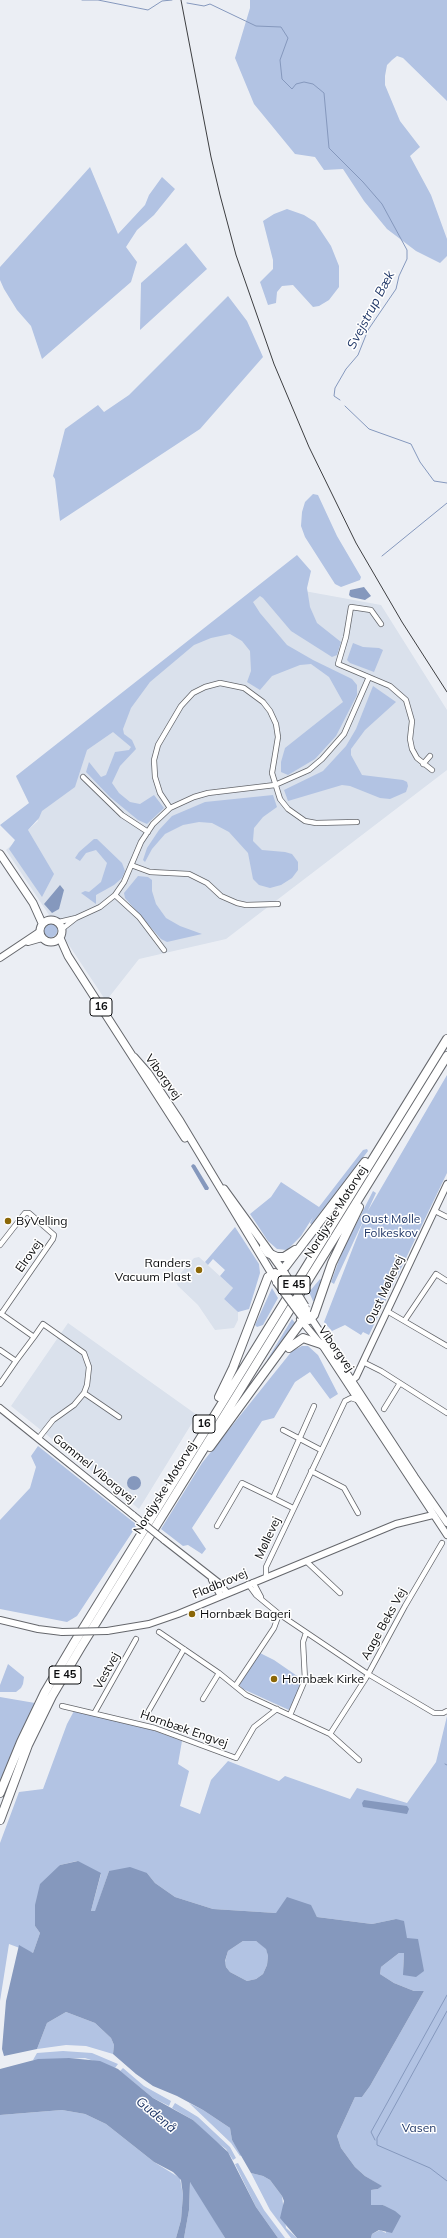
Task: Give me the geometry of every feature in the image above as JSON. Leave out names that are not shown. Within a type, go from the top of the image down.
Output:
[{"type":"highway","points":[[305,1317],[279,1275],[368,1157],[446,1041]]},
{"type":"highway","name":"Nordjyske Motorvej","points":[[0,1793],[21,1742],[45,1692],[151,1515],[446,1041]]},
{"type":"highway","name":"Nordjyske Motorvej","points":[[0,1820],[28,1745],[52,1696],[148,1538],[447,1056]]},
{"type":"highway","points":[[305,1317],[352,1220],[438,1071]]},
{"type":"highway","points":[[264,1247],[273,1256],[284,1257],[303,1243]]},
{"type":"highway","name":"16","points":[[151,1515],[222,1391],[267,1280],[279,1275]]},
{"type":"highway","name":"16","points":[[148,1538],[216,1439],[269,1369],[305,1317]]},
{"type":"highway","points":[[269,1369],[298,1340],[308,1339],[321,1344]]},
{"type":"main road","points":[[0,854],[45,921],[60,926],[57,940]]},
{"type":"main road","points":[[41,935],[45,921]]},
{"type":"main road","name":"16","points":[[41,935],[46,941],[57,940]]},
{"type":"main road","name":"Viborgvej","points":[[57,940],[134,1057],[164,1097],[211,1174],[279,1275],[305,1304],[305,1317]]},
{"type":"main road","name":"Viborgvej","points":[[211,1174],[264,1247],[279,1275]]},
{"type":"street","points":[[380,624],[371,610],[350,607],[346,637],[338,664],[390,686],[406,700],[412,721],[410,739],[412,749],[423,764],[432,770]]},
{"type":"street","points":[[60,926],[100,907],[115,895],[124,882],[141,842],[170,808],[194,797],[208,793],[275,785],[309,770],[334,747],[351,720],[369,677]]},
{"type":"street","points":[[170,808],[160,793],[155,777],[154,760],[158,745],[181,706],[193,693],[205,687],[220,683],[244,688],[258,697],[270,711],[276,724],[278,737],[272,764],[275,785],[280,799],[288,809],[304,821],[316,823],[357,822]]},
{"type":"street","points":[[423,764],[430,756]]},
{"type":"street","points":[[83,777],[122,816],[148,832]]},
{"type":"street","points":[[131,865],[150,872],[189,874],[207,883],[221,896],[236,903],[246,905],[278,904]]},
{"type":"street","points":[[115,895],[139,917],[164,950]]},
{"type":"street","points":[[0,958],[41,935]]},
{"type":"street","name":"Oust Møllevej","points":[[351,1381],[356,1377],[447,1184]]},
{"type":"street","points":[[434,1211],[447,1217]]},
{"type":"street","name":"Elrovej","points":[[0,1245],[24,1212],[46,1226],[54,1235],[53,1239],[0,1313],[34,1337]]},
{"type":"street","points":[[405,1320],[436,1274],[447,1281]]},
{"type":"street","points":[[387,1311],[405,1320],[447,1346]]},
{"type":"street","name":"Viborgvej","points":[[305,1317],[357,1400],[447,1535]]},
{"type":"street","name":"Viborgvej","points":[[305,1317],[351,1381],[447,1523]]},
{"type":"street","points":[[0,1384],[43,1324],[84,1353],[87,1358],[89,1376],[84,1393],[74,1405],[53,1420],[38,1438]]},
{"type":"street","points":[[0,1350],[16,1361]]},
{"type":"street","points":[[363,1362],[400,1383],[447,1413]]},
{"type":"street","points":[[384,1409],[400,1383]]},
{"type":"street","points":[[84,1393],[119,1417]]},
{"type":"street","name":"Møllevej","points":[[266,1577],[266,1567],[345,1400],[352,1398],[357,1400]]},
{"type":"street","name":"Møllevej","points":[[272,1498],[301,1439],[314,1406]]},
{"type":"street","name":"Gammel Viborgvej","points":[[0,1408],[212,1578],[224,1594]]},
{"type":"street","points":[[283,1430],[321,1450]]},
{"type":"street","points":[[311,1471],[344,1488],[358,1513]]},
{"type":"street","points":[[410,1479],[434,1510],[440,1514]]},
{"type":"street","name":"Møllevej","points":[[217,1526],[242,1483],[293,1508]]},
{"type":"street","name":"Fladbrovej","points":[[0,1620],[38,1629],[62,1632],[107,1631],[149,1624],[396,1524],[447,1512]]},
{"type":"street","points":[[433,1515],[440,1518],[447,1529]]},
{"type":"street","name":"Aage Beks Vej","points":[[330,1734],[368,1674],[404,1606],[442,1543]]},
{"type":"street","points":[[306,1561],[340,1593]]},
{"type":"street","points":[[251,1583],[262,1599],[279,1614],[306,1633],[368,1674],[434,1713],[445,1712]]},
{"type":"street","points":[[236,1685],[274,1628],[279,1614]]},
{"type":"street","points":[[159,1632],[236,1685],[246,1695],[330,1734],[359,1760]]},
{"type":"street","points":[[290,1715],[305,1680],[303,1642],[306,1633]]},
{"type":"street","name":"Vestvej","points":[[95,1712],[136,1639]]},
{"type":"street","points":[[148,1712],[184,1649]]},
{"type":"street","points":[[203,1699],[219,1673]]},
{"type":"street","name":"Hornbæk Engvej","points":[[62,1706],[95,1712],[155,1728],[236,1758],[254,1727],[277,1709]]},
{"type":"shaded area","points":[[266,584],[381,605],[447,710],[447,770],[226,939],[139,959],[106,1001],[6,850],[38,821],[16,777]]},
{"type":"shaded area","points":[[199,1257],[233,1288],[224,1299],[238,1312],[238,1320],[234,1328],[215,1330],[198,1305],[178,1286],[175,1280],[194,1258]]},
{"type":"shaded area","points":[[68,1323],[197,1415],[139,1509],[11,1406]]},
{"type":"green space","points":[[250,0],[447,0],[447,101],[403,58],[397,56],[387,65],[385,76],[385,85],[400,121],[420,147],[410,156],[431,195],[447,239],[447,256],[440,263],[416,251],[387,229],[364,201],[343,169],[324,170],[315,157],[295,154],[254,104],[235,58],[250,8]]},
{"type":"green space","points":[[90,167],[118,234],[145,205],[149,195],[162,177],[175,189],[154,215],[137,230],[126,247],[137,262],[131,282],[42,359],[31,326],[17,310],[4,289],[0,280],[0,267]]},
{"type":"green space","points":[[287,209],[304,215],[315,222],[331,246],[339,266],[339,287],[329,300],[319,306],[313,307],[293,285],[282,286],[277,292],[276,303],[268,305],[260,282],[273,269],[273,260],[263,221],[274,214]]},
{"type":"green space","points":[[186,243],[207,269],[140,330],[141,283]]},
{"type":"green space","points":[[228,296],[247,321],[263,357],[200,429],[60,521],[55,479],[53,476],[65,429],[98,405],[104,412],[129,395]]},
{"type":"green space","points":[[313,494],[318,495],[337,536],[361,577],[360,580],[341,587],[335,584],[305,537],[301,526],[302,512],[305,502]]},
{"type":"green space","points":[[297,555],[311,571],[307,588],[310,607],[317,623],[341,642],[337,655],[332,657],[291,631],[260,596],[253,602],[260,613],[287,645],[313,660],[352,679],[357,685],[357,695],[336,736],[315,759],[288,775],[281,772],[281,762],[285,748],[343,702],[329,677],[311,664],[300,665],[272,676],[260,690],[247,682],[251,671],[250,651],[242,641],[230,634],[211,638],[194,645],[150,682],[131,708],[123,729],[124,734],[132,740],[136,749],[120,766],[112,783],[119,793],[130,802],[140,804],[154,795],[164,808],[147,824],[138,820],[110,797],[86,772],[89,762],[101,777],[106,775],[115,752],[129,750],[131,747],[113,732],[87,750],[75,787],[42,811],[39,818],[28,830],[54,874],[42,897],[9,849],[15,840],[0,825],[29,803],[16,776]]},
{"type":"green space","points":[[353,643],[363,647],[379,648],[383,650],[374,672],[350,663],[347,660]]},
{"type":"green space","points":[[373,686],[396,702],[365,730],[351,749],[351,755],[362,775],[403,780],[407,782],[408,786],[406,792],[390,799],[380,798],[350,786],[342,785],[288,801],[284,790],[323,771],[346,746],[356,729]]},
{"type":"green space","points":[[273,795],[277,807],[263,817],[254,828],[253,841],[262,850],[292,854],[298,862],[298,870],[292,878],[281,885],[270,888],[259,885],[253,879],[248,853],[229,832],[212,823],[199,822],[183,825],[165,834],[152,849],[145,862],[143,860],[147,848],[159,830],[172,816],[205,802]]},
{"type":"green space","points":[[94,839],[97,839],[122,863],[125,871],[122,878],[114,885],[96,895],[96,904],[81,893],[85,891],[89,892],[101,882],[107,863],[96,850],[86,853],[80,861],[75,858],[79,852]]},
{"type":"green space","points":[[138,876],[148,877],[152,880],[152,891],[156,904],[166,918],[180,926],[202,934],[167,942],[161,939],[125,898],[124,893]]},
{"type":"green space","points":[[51,923],[56,925],[58,929],[56,935],[51,938],[45,936],[43,932],[45,926]]},
{"type":"green space","name":"Oust Mølle Folkeskov","points":[[447,1075],[447,1173],[369,1335],[363,1332],[361,1335],[345,1325],[332,1331],[324,1322],[366,1214]]},
{"type":"green space","points":[[367,1149],[368,1151],[312,1225],[310,1223],[313,1217],[301,1236],[287,1250],[277,1249],[268,1241],[250,1214],[271,1197],[281,1182],[319,1207],[363,1150]]},
{"type":"green space","points":[[373,1191],[376,1193],[334,1284],[331,1282],[342,1252]]},
{"type":"green space","points":[[235,1227],[259,1264],[260,1273],[249,1309],[238,1312],[224,1299],[233,1288],[220,1276],[225,1270],[213,1259],[208,1265],[205,1262]]},
{"type":"green space","points":[[320,1279],[322,1281],[316,1302],[313,1301],[309,1292]]},
{"type":"green space","points":[[272,1288],[278,1298],[263,1325],[257,1327],[255,1325]]},
{"type":"green space","points":[[292,1319],[296,1324],[269,1361],[267,1360]]},
{"type":"green space","points":[[302,1346],[308,1346],[318,1355],[338,1394],[330,1399],[310,1372],[295,1382],[274,1418],[262,1421],[192,1528],[206,1549],[202,1554],[188,1545],[183,1546],[161,1529],[202,1463],[292,1351]]},
{"type":"green space","points":[[38,1446],[137,1525],[77,1616],[67,1622],[0,1609],[0,1520],[30,1488],[36,1467],[31,1456]]},
{"type":"green space","points":[[260,1653],[274,1660],[303,1680],[289,1710],[243,1689],[240,1686],[240,1682]]},
{"type":"green space","points":[[8,1664],[24,1677],[23,1684],[16,1692],[0,1692],[0,1685]]},
{"type":"green space","points":[[0,1697],[35,1703],[0,1781]]},
{"type":"green space","name":"Vasen","points":[[74,1711],[150,1729],[182,1741],[178,1764],[189,1771],[180,1806],[200,1814],[211,1780],[228,1761],[279,1781],[285,1776],[350,1799],[357,1788],[407,1803],[436,1762],[447,1716],[447,2238],[371,2238],[372,2234],[380,2230],[386,2233],[384,2205],[371,2205],[371,2190],[378,2189],[381,2186],[365,2176],[355,2167],[341,2148],[337,2136],[355,2097],[362,2097],[370,2086],[424,1991],[414,1991],[394,1983],[380,1974],[381,1967],[399,1953],[404,1953],[403,1975],[407,1938],[396,1919],[372,1924],[317,1917],[310,1905],[276,1913],[213,1909],[175,1897],[155,1883],[147,1873],[109,1871],[95,1912],[91,1911],[101,1874],[77,1861],[60,1865],[35,1926],[40,1933],[33,1953],[9,1944],[0,2001],[0,1843],[19,1792],[43,1789],[67,1724]]},
{"type":"green space","points":[[243,1941],[256,1941],[266,1948],[268,1956],[267,1965],[263,1974],[256,1979],[247,1981],[230,1972],[226,1967],[225,1962],[228,1951]]},
{"type":"green space","points":[[66,2012],[95,2023],[111,2038],[114,2045],[113,2054],[86,2046],[66,2045],[37,2049],[47,2023]]},
{"type":"green space","points":[[63,2051],[92,2053],[118,2064],[115,2068],[85,2058],[33,2060],[37,2053]]},
{"type":"green space","points":[[123,2068],[144,2086],[171,2101],[169,2106],[153,2098],[120,2071]]},
{"type":"green space","points":[[175,2103],[198,2117],[230,2147],[236,2158],[233,2160],[226,2149],[212,2139],[193,2120],[172,2108]]},
{"type":"green space","points":[[189,2103],[203,2110],[230,2128],[232,2140],[242,2155],[240,2156],[231,2143]]},
{"type":"green space","points":[[62,2110],[85,2114],[106,2124],[154,2162],[180,2178],[183,2195],[181,2220],[176,2238],[0,2238],[0,2115]]},
{"type":"green space","points":[[238,2163],[264,2210],[285,2238],[278,2238],[256,2207],[235,2164]]},
{"type":"green space","points":[[251,2173],[263,2176],[270,2180],[282,2196],[286,2228],[297,2238],[291,2238],[270,2210]]},
{"type":"green space","points":[[190,2182],[194,2185],[225,2238],[184,2238],[189,2210]]},
{"type":"water","points":[[364,587],[371,596],[365,600],[351,597],[349,595],[350,590]]},
{"type":"water","points":[[60,885],[64,890],[59,909],[52,913],[44,904]]},
{"type":"water","points":[[193,1164],[209,1188],[208,1190],[205,1190],[191,1166]]},
{"type":"water","points":[[131,1476],[137,1476],[141,1480],[141,1486],[137,1490],[131,1490],[127,1486],[127,1480]]},
{"type":"water","points":[[364,1800],[407,1806],[409,1809],[407,1814],[363,1807],[362,1803]]},
{"type":"water","points":[[78,1861],[101,1873],[91,1911],[95,1911],[109,1871],[130,1867],[147,1873],[155,1883],[175,1897],[213,1909],[276,1913],[287,1897],[311,1905],[317,1917],[372,1924],[396,1919],[404,1921],[407,1938],[418,1939],[424,1971],[416,1977],[403,1975],[404,1953],[399,1953],[381,1967],[380,1974],[394,1983],[414,1991],[424,1991],[370,2086],[362,2097],[355,2097],[337,2136],[341,2148],[355,2167],[365,2176],[382,2186],[378,2189],[371,2190],[371,2205],[383,2205],[401,2216],[392,2233],[379,2230],[372,2234],[371,2238],[297,2238],[280,2218],[284,2201],[282,2196],[270,2180],[263,2176],[251,2173],[232,2140],[230,2128],[203,2110],[177,2096],[153,2086],[136,2074],[113,2054],[114,2045],[111,2038],[95,2023],[66,2012],[47,2023],[37,2049],[4,2056],[2,2049],[6,2001],[19,1945],[33,1953],[40,1933],[35,1926],[35,1905],[40,1884],[60,1865]],"holes":[[[243,1941],[256,1941],[266,1949],[268,1956],[267,1965],[263,1974],[256,1979],[247,1981],[230,1972],[226,1967],[225,1961],[228,1951]]]},
{"type":"water","name":"Gudenå","points":[[69,2058],[100,2061],[118,2069],[153,2098],[193,2120],[228,2152],[256,2207],[278,2238],[225,2238],[190,2182],[189,2210],[184,2238],[176,2238],[181,2220],[183,2195],[181,2180],[173,2172],[154,2162],[106,2124],[85,2114],[62,2110],[0,2115],[0,2069],[38,2059]]},
{"type":"waterway","name":"Svejstrup Bæk","points":[[82,0],[98,0],[148,10],[162,1],[172,0]]},
{"type":"waterway","name":"Svejstrup Bæk","points":[[187,3],[204,6],[210,4],[256,26],[281,27],[288,38],[280,60],[282,79],[292,89],[296,84],[304,82],[313,84],[324,93],[329,148],[363,182],[382,204],[407,250],[407,259],[399,276],[396,289],[368,330],[358,355],[346,369],[335,388],[334,396],[340,400]]},
{"type":"waterway","name":"Svejstrup Bæk","points":[[345,406],[369,429],[411,444],[420,462],[434,481],[447,483]]},
{"type":"waterway","points":[[382,556],[447,503]]},
{"type":"waterway","points":[[375,2140],[371,2132],[447,1995]]},
{"type":"waterway","points":[[447,2011],[377,2138],[377,2145],[430,2168],[447,2181]]},
{"type":"railway","points":[[181,0],[211,157],[220,195],[236,255],[274,364],[309,447],[356,543],[402,622],[447,692]]},
{"type":"place","name":"ByVelling","points":[[8,1221]]},
{"type":"place","name":"Randers Vacuum Plast","points":[[199,1270]]},
{"type":"place","name":"Hornbæk Bageri","points":[[192,1614]]},
{"type":"place","name":"Hornbæk Kirke","points":[[274,1679]]}]
